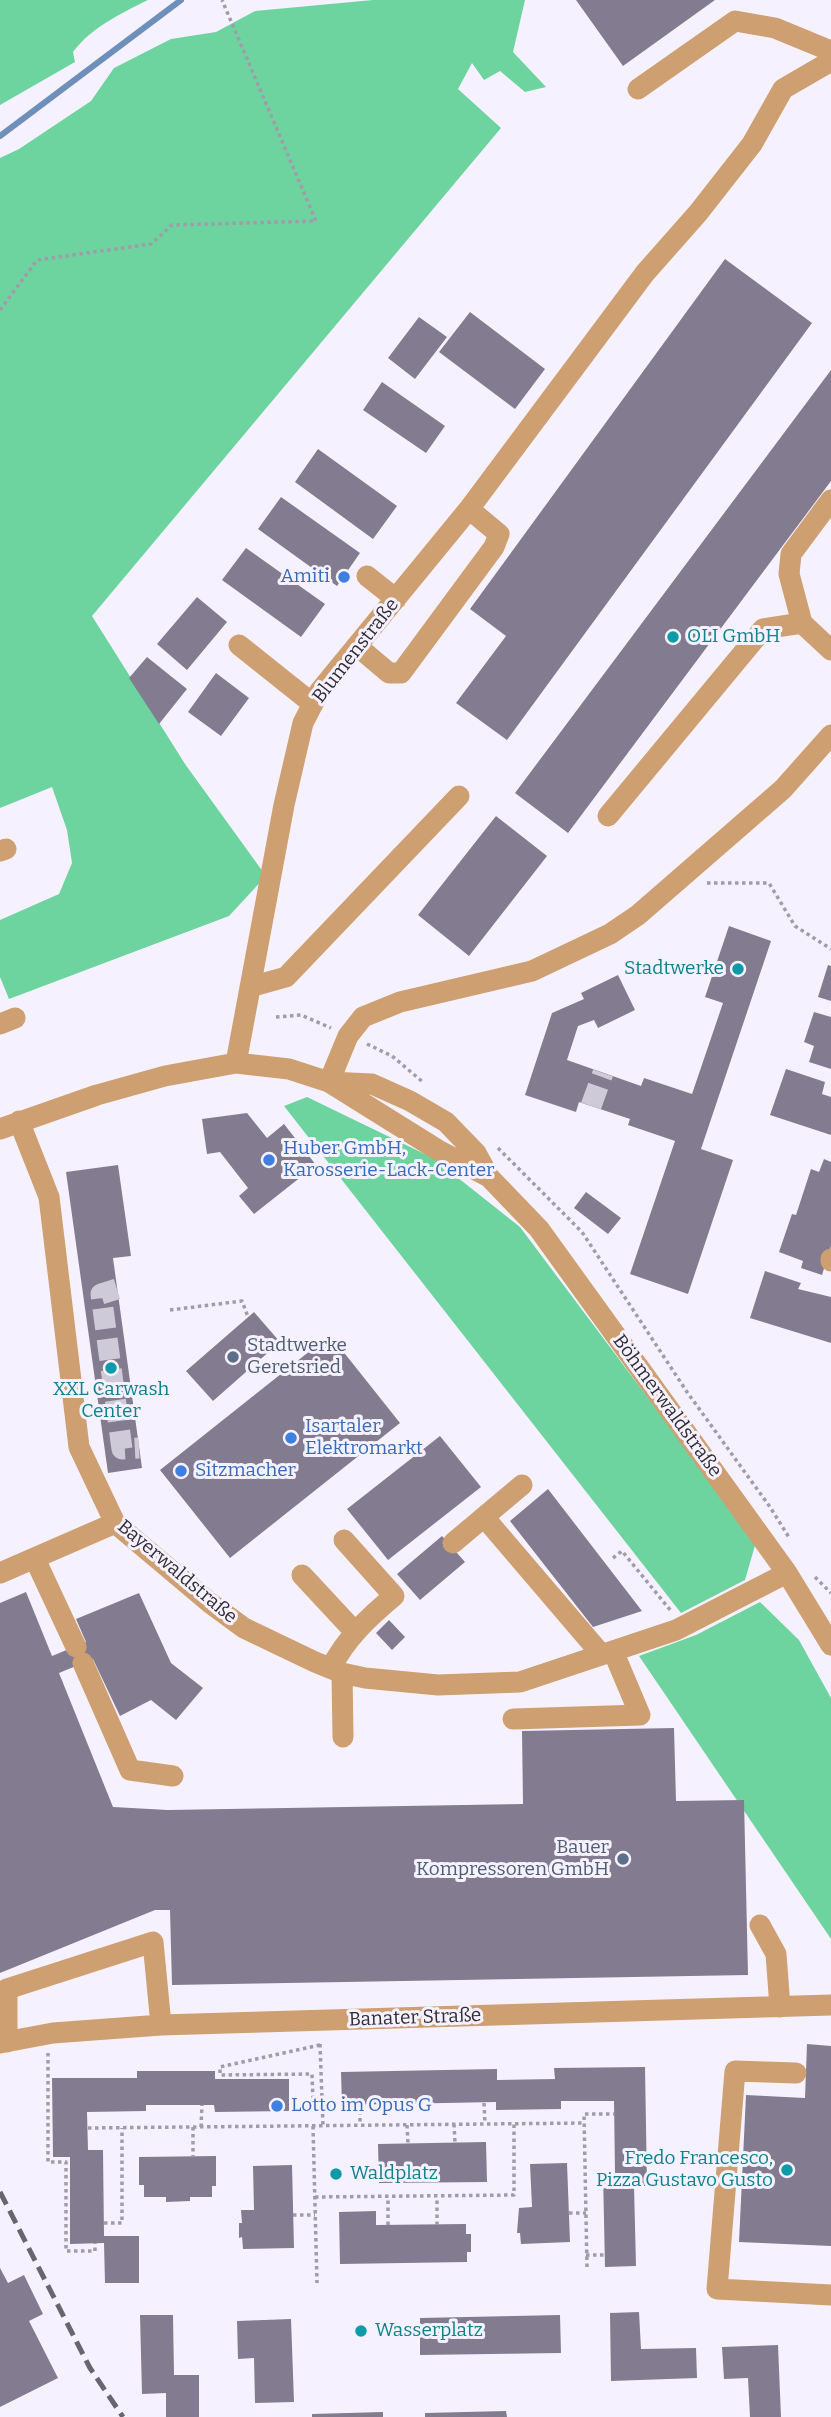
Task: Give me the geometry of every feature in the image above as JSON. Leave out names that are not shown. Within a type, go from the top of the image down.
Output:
[{"type":"street","points":[[638,89],[735,21],[775,28],[831,51]]},
{"type":"street","name":"Blumenstraße","points":[[236,1063],[303,723],[319,692],[469,509],[645,273],[698,213],[752,144],[783,89],[831,61]]},
{"type":"street","points":[[831,500],[791,554],[789,574],[802,623],[831,650]]},
{"type":"street","points":[[357,646],[389,673],[401,673],[494,547],[499,534],[469,509]]},
{"type":"street","points":[[367,576],[397,599]]},
{"type":"street","points":[[608,816],[763,629],[802,623]]},
{"type":"street","points":[[239,645],[313,704]]},
{"type":"street","points":[[10,1125],[97,1095],[165,1076],[236,1063],[289,1069],[329,1082],[348,1036],[363,1017],[400,1002],[532,971],[610,934],[638,915],[783,789],[831,736]]},
{"type":"street","points":[[250,986],[286,977],[459,796]]},
{"type":"street","name":"Böhmerwaldstraße","points":[[329,1082],[438,1150],[489,1177],[539,1229],[787,1573],[831,1645]]},
{"type":"street","name":"Bayerwaldstraße","points":[[10,1125],[49,1197],[79,1447],[115,1523],[244,1628],[336,1670],[365,1678],[438,1685],[520,1682],[683,1627],[787,1573]]},
{"type":"street","points":[[453,1544],[522,1485]]},
{"type":"street","points":[[484,1517],[607,1653],[639,1715],[513,1719]]},
{"type":"street","points":[[0,1573],[115,1523]]},
{"type":"street","points":[[343,1737],[336,1670],[339,1652],[364,1621],[394,1596],[344,1540]]},
{"type":"street","points":[[35,1559],[130,1770],[173,1776]]},
{"type":"street","points":[[302,1575],[355,1632]]},
{"type":"street","points":[[760,1925],[776,1954],[780,2007]]},
{"type":"street","points":[[3,2043],[4,1989],[153,1942],[161,2025]]},
{"type":"street","name":"Banater Straße","points":[[3,2043],[48,2034],[161,2025],[831,2005]]},
{"type":"street","points":[[796,2073],[736,2071],[717,2289],[831,2295]]},
{"type":"path","points":[[0,310],[37,260],[150,244],[172,225],[316,221],[222,0]]},
{"type":"path","points":[[674,884],[769,883],[795,926],[831,949]]},
{"type":"path","points":[[170,1310],[242,1301],[248,1317]]},
{"type":"path","points":[[613,1558],[622,1551],[683,1627]]},
{"type":"path","points":[[48,2034],[48,2162],[66,2162],[66,2250],[96,2251],[95,2243]]},
{"type":"path","points":[[322,2101],[313,2101],[312,2074],[220,2075],[220,2067],[321,2047],[323,2126]]},
{"type":"path","points":[[484,2103],[485,2124]]},
{"type":"path","points":[[201,2127],[202,2105]]},
{"type":"path","points":[[360,2105],[360,2125]]},
{"type":"path","points":[[587,2267],[584,2114],[614,2114]]},
{"type":"path","points":[[88,2128],[584,2123]]},
{"type":"path","points":[[454,2124],[455,2143]]},
{"type":"path","points":[[315,2197],[514,2195],[513,2124]]},
{"type":"path","points":[[407,2125],[408,2143]]},
{"type":"path","points":[[313,2126],[317,2283]]},
{"type":"path","points":[[193,2127],[193,2157]]},
{"type":"path","points":[[104,2223],[122,2223],[122,2128]]},
{"type":"path","points":[[388,2197],[388,2225]]},
{"type":"path","points":[[437,2225],[438,2197]]},
{"type":"path","points":[[569,2213],[586,2213]]},
{"type":"path","points":[[293,2215],[315,2215]]},
{"type":"path","points":[[586,2255],[604,2255]]},
{"type":"green space","points":[[0,0],[148,0],[89,35],[73,52],[75,62],[0,105]]},
{"type":"green space","points":[[373,0],[525,0],[513,52],[546,87],[525,92],[500,71],[484,80],[472,63],[458,89],[501,128],[92,616],[185,764],[266,876],[229,916],[9,999],[0,977],[0,920],[59,894],[72,863],[67,830],[52,787],[0,808],[0,158],[19,149],[91,101],[114,68],[171,39],[216,32],[255,11]]},
{"type":"green space","points":[[307,1097],[433,1158],[520,1227],[756,1542],[745,1580],[681,1613],[284,1106]]},
{"type":"green space","points":[[760,1602],[799,1640],[831,1698],[831,1939],[639,1656],[696,1635]]},
{"type":"building","points":[[576,0],[715,0],[623,66]]},
{"type":"building","points":[[725,259],[812,323],[507,740],[456,703],[506,636],[470,609]]},
{"type":"building","points":[[470,312],[545,369],[515,409],[439,352]]},
{"type":"building","points":[[419,317],[447,337],[415,379],[388,358]]},
{"type":"building","name":"OLI GmbH","points":[[831,370],[831,481],[568,833],[515,793]]},
{"type":"building","points":[[382,382],[445,426],[426,453],[363,410]]},
{"type":"building","points":[[318,449],[397,506],[373,539],[295,482]]},
{"type":"building","points":[[281,497],[360,553],[337,586],[258,529]]},
{"type":"building","points":[[246,548],[325,604],[301,637],[222,580]]},
{"type":"building","points":[[197,597],[227,622],[187,670],[157,644]]},
{"type":"building","points":[[147,657],[187,689],[159,724],[129,678]]},
{"type":"building","points":[[216,673],[249,698],[221,736],[188,712]]},
{"type":"building","points":[[496,816],[547,856],[469,956],[418,915]]},
{"type":"building","points":[[729,926],[771,941],[701,1149],[733,1160],[688,1294],[630,1274],[675,1141],[628,1125],[630,1119],[579,1102],[576,1112],[525,1095],[552,1013],[584,999],[581,993],[618,975],[635,1010],[598,1028],[594,1020],[578,1026],[567,1060],[641,1086],[644,1078],[692,1094],[723,1003],[705,997]]},
{"type":"building","points":[[828,965],[831,966],[831,1001],[818,997]]},
{"type":"building","points":[[814,1012],[831,1017],[831,1069],[809,1062],[814,1046],[804,1042]]},
{"type":"building","points":[[786,1069],[825,1082],[822,1094],[831,1097],[831,1135],[770,1115]]},
{"type":"building","name":"Huber GmbH, Karosserie-Lack-Center","points":[[247,1113],[267,1138],[284,1124],[316,1165],[254,1214],[239,1196],[248,1188],[220,1152],[207,1154],[202,1119]]},
{"type":"building","points":[[824,1159],[831,1162],[831,1246],[822,1275],[801,1268],[803,1261],[779,1252],[792,1214],[796,1215],[811,1169],[819,1172]]},
{"type":"building","name":"XXL Carwash Center","points":[[118,1165],[131,1256],[113,1258],[142,1468],[108,1473],[66,1172]]},
{"type":"building","points":[[586,1192],[621,1218],[608,1234],[574,1208]]},
{"type":"building","points":[[765,1271],[801,1283],[798,1289],[831,1297],[831,1343],[750,1318]]},
{"type":"building","name":"Stadtwerke Geretsried","points":[[254,1312],[280,1342],[213,1401],[186,1371]]},
{"type":"building","name":"Isartaler Elektromarkt","points":[[330,1335],[400,1423],[230,1558],[160,1470]]},
{"type":"building","points":[[440,1436],[481,1487],[388,1560],[347,1509]]},
{"type":"building","points":[[548,1489],[642,1611],[593,1627],[510,1521]]},
{"type":"building","points":[[442,1536],[465,1562],[420,1600],[397,1574]]},
{"type":"building","points":[[26,1592],[52,1656],[86,1642],[76,1619],[139,1593],[171,1663],[203,1688],[176,1720],[151,1700],[120,1716],[93,1659],[59,1673],[113,1807],[168,1810],[523,1804],[522,1731],[674,1728],[676,1801],[744,1800],[748,1975],[172,1985],[170,1910],[155,1910],[0,1973],[0,1603]]},
{"type":"building","points":[[389,1620],[405,1637],[392,1650],[376,1633]]},
{"type":"building","name":"Fredo Francesco, Pizza Gustavo Gusto","points":[[807,2044],[831,2046],[831,2246],[739,2242],[746,2095],[805,2098]]},
{"type":"building","points":[[645,2067],[647,2186],[634,2186],[636,2266],[605,2267],[603,2174],[615,2173],[614,2101],[561,2101],[561,2109],[496,2110],[496,2102],[342,2105],[341,2072],[497,2069],[497,2080],[555,2079],[554,2068]]},
{"type":"building","points":[[137,2071],[215,2071],[215,2079],[289,2079],[289,2111],[215,2112],[214,2105],[146,2105],[146,2111],[87,2112],[88,2150],[103,2150],[104,2236],[139,2236],[139,2283],[105,2283],[104,2243],[70,2244],[70,2157],[53,2157],[52,2078],[137,2078]]},
{"type":"building","points":[[486,2142],[487,2182],[379,2183],[378,2144]]},
{"type":"building","points":[[216,2156],[216,2186],[212,2186],[212,2197],[190,2197],[190,2201],[166,2202],[166,2197],[144,2197],[144,2185],[139,2185],[139,2157]]},
{"type":"building","points":[[567,2163],[570,2242],[521,2244],[520,2233],[517,2233],[519,2208],[532,2207],[530,2164]]},
{"type":"building","points":[[292,2165],[294,2248],[243,2249],[242,2237],[239,2238],[239,2223],[242,2223],[241,2210],[254,2210],[253,2166]]},
{"type":"building","points":[[376,2211],[376,2225],[466,2224],[466,2234],[471,2234],[471,2252],[467,2252],[467,2262],[340,2264],[339,2212]]},
{"type":"building","points":[[0,2268],[8,2283],[24,2275],[43,2314],[29,2321],[58,2378],[0,2407]]},
{"type":"building","points":[[639,2312],[641,2349],[696,2348],[697,2378],[611,2381],[610,2313]]},
{"type":"building","points":[[140,2315],[173,2315],[174,2375],[199,2375],[199,2417],[166,2417],[166,2393],[142,2394]]},
{"type":"building","points":[[560,2315],[561,2353],[420,2355],[420,2318]]},
{"type":"building","points":[[291,2319],[294,2402],[255,2403],[254,2358],[238,2359],[237,2321]]},
{"type":"building","points":[[778,2345],[781,2417],[750,2417],[748,2378],[724,2379],[722,2347]]},
{"type":"building","points":[[506,2411],[507,2417],[425,2417],[425,2413]]},
{"type":"building","points":[[383,2412],[383,2417],[312,2417],[312,2414]]},
{"type":"waterway","points":[[0,136],[181,0]]},
{"type":"tunnel","points":[[591,1106],[603,1073]]},
{"type":"tunnel","points":[[117,1289],[101,1294],[122,1449],[139,1448]]},
{"type":"railway","points":[[0,2192],[90,2368],[123,2417]]},
{"type":"place","name":"Amiti","points":[[344,577]]},
{"type":"place","name":"OLI GmbH","points":[[673,637]]},
{"type":"place","name":"Stadtwerke","points":[[738,969]]},
{"type":"place","name":"Huber GmbH, Karosserie-Lack-Center","points":[[269,1160]]},
{"type":"place","name":"Stadtwerke Geretsried","points":[[233,1357]]},
{"type":"place","name":"XXL Carwash Center","points":[[111,1368]]},
{"type":"place","name":"Isartaler Elektromarkt","points":[[291,1438]]},
{"type":"place","name":"Sitzmacher","points":[[181,1471]]},
{"type":"place","name":"Bauer Kompressoren GmbH","points":[[623,1859]]},
{"type":"place","name":"Lotto im Opus G","points":[[277,2106]]},
{"type":"place","name":"Fredo Francesco, Pizza Gustavo Gusto","points":[[787,2170]]},
{"type":"place","name":"Waldplatz","points":[[336,2174]]},
{"type":"place","name":"Wasserplatz","points":[[361,2331]]}]
